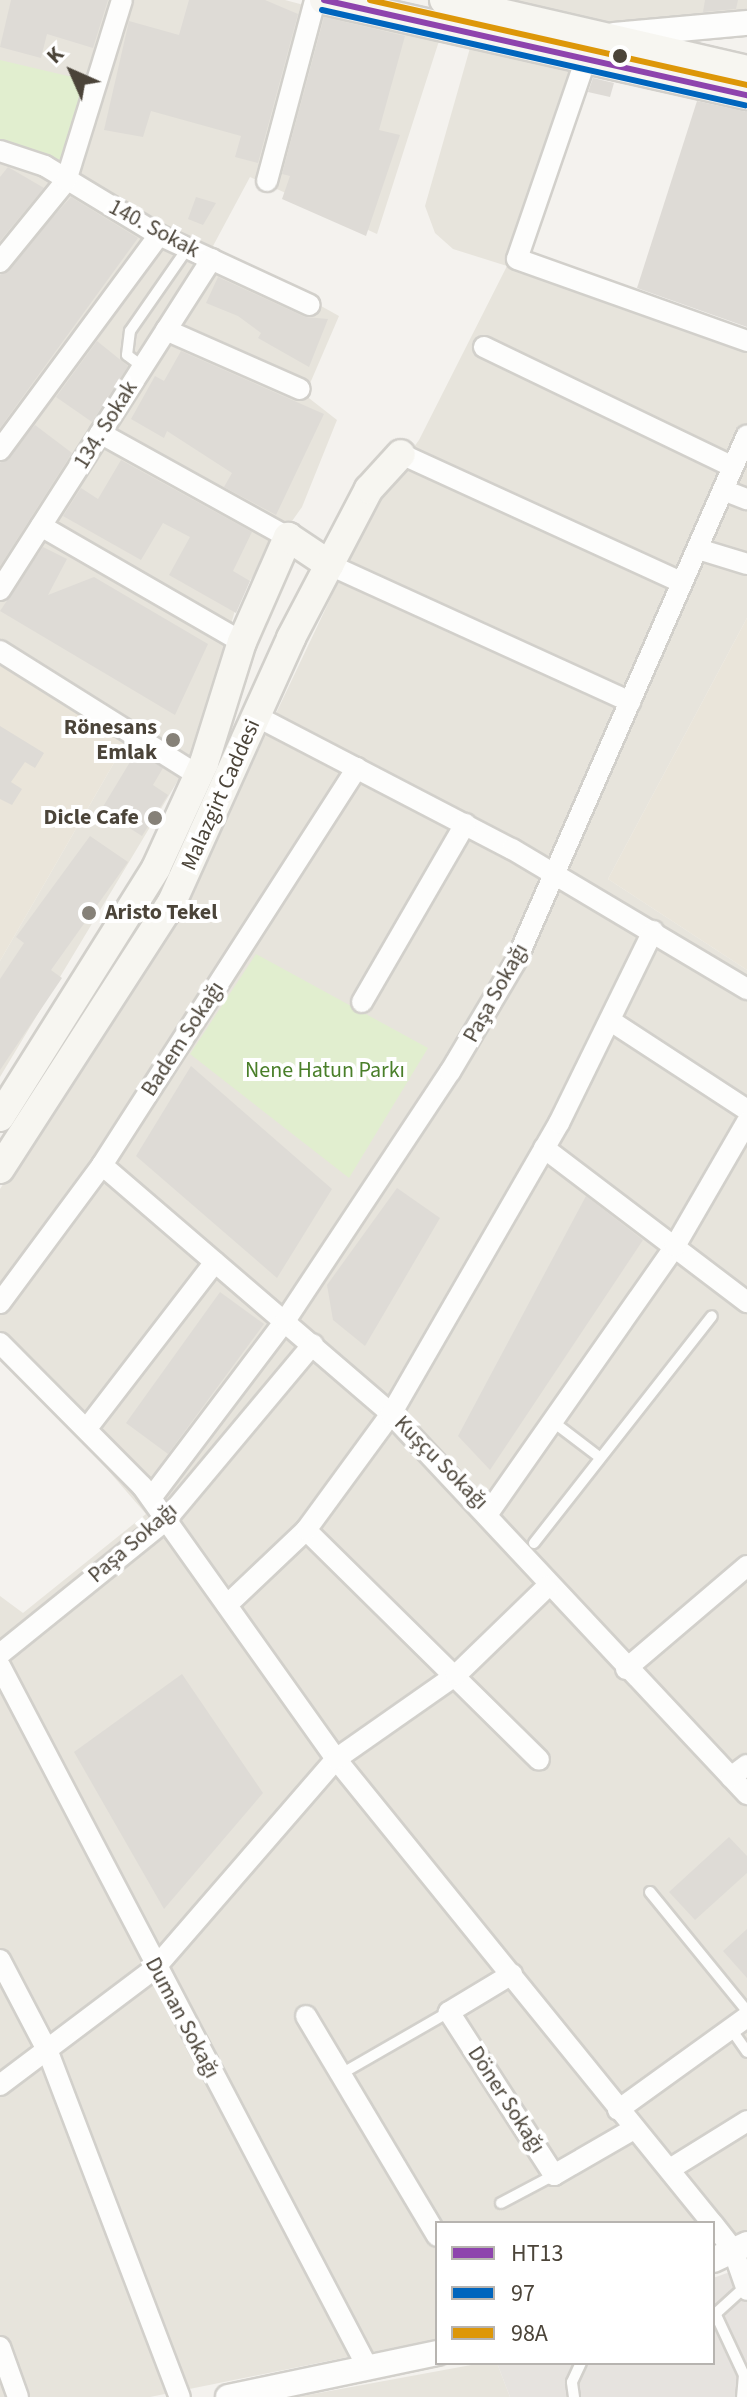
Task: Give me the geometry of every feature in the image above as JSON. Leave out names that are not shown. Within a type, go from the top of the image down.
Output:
[{"type":"main road","points":[[324,0],[747,70]]},
{"type":"main road","points":[[444,0],[475,4],[590,46],[747,95]]},
{"type":"main road","name":"Malazgirt Caddesi","points":[[0,1169],[172,902],[256,716],[330,565],[369,489],[401,454]]},
{"type":"main road","points":[[288,537],[330,565]]},
{"type":"main road","name":"Malazgirt Caddesi","points":[[0,1117],[156,868],[198,775],[242,642],[288,537]]},
{"type":"street","points":[[0,262],[66,181],[122,0]]},
{"type":"street","points":[[267,181],[315,0]]},
{"type":"street","points":[[747,23],[590,46],[517,259],[747,341]]},
{"type":"street","name":"140. Sokak","points":[[0,151],[66,181],[187,249],[310,305]]},
{"type":"street","points":[[0,450],[159,235]]},
{"type":"street","name":"134. Sokak","points":[[0,590],[212,259]]},
{"type":"street","points":[[166,330],[300,389]]},
{"type":"street","points":[[484,347],[733,467]]},
{"type":"street","points":[[100,433],[288,537]]},
{"type":"street","name":"Paşa Sokağı","points":[[151,1498],[285,1321],[450,1072],[557,875],[747,435]]},
{"type":"street","points":[[401,454],[681,582]]},
{"type":"street","points":[[723,490],[747,499]]},
{"type":"street","points":[[41,526],[242,642]]},
{"type":"street","points":[[698,549],[747,564]]},
{"type":"street","points":[[330,565],[630,702]]},
{"type":"street","points":[[0,651],[198,775]]},
{"type":"street","points":[[256,716],[557,875],[747,989]]},
{"type":"street","name":"Badem Sokağı","points":[[0,1303],[102,1165],[357,768]]},
{"type":"street","points":[[362,1002],[465,824]]},
{"type":"street","points":[[227,1605],[306,1530],[391,1414],[544,1148],[611,1021],[653,931]]},
{"type":"street","points":[[611,1021],[747,1110]]},
{"type":"street","points":[[489,1512],[675,1246],[747,1122]]},
{"type":"street","points":[[544,1148],[747,1302]]},
{"type":"street","name":"Kuşçu Sokağı","points":[[102,1165],[391,1414],[489,1512],[548,1586],[626,1669],[739,1771],[747,1794]]},
{"type":"street","points":[[88,1427],[215,1262]]},
{"type":"street","points":[[0,1343],[88,1427],[151,1498],[336,1759],[512,1974],[632,2130],[670,2169],[710,2221]]},
{"type":"street","name":"Paşa Sokağı","points":[[0,1654],[166,1520],[313,1344]]},
{"type":"street","points":[[306,1530],[539,1760]]},
{"type":"street","points":[[626,1669],[747,1566]]},
{"type":"street","points":[[0,2085],[48,2052],[155,1968],[336,1759],[456,1675],[548,1586]]},
{"type":"street","name":"Duman Sokağı","points":[[0,1666],[155,1968],[368,2368]]},
{"type":"street","points":[[0,1960],[48,2052],[180,2397]]},
{"type":"street","points":[[449,2012],[512,1974]]},
{"type":"street","name":"Döner Sokağı","points":[[449,2012],[554,2175],[632,2130]]},
{"type":"street","points":[[306,2016],[435,2233]]},
{"type":"street","points":[[618,2110],[739,2023]]},
{"type":"street","points":[[670,2169],[747,2121]]},
{"type":"street","points":[[715,2228],[731,2251],[746,2288]]},
{"type":"street","points":[[0,2347],[18,2397]]},
{"type":"street","points":[[233,2397],[435,2353]]},
{"type":"lane","points":[[143,367],[127,355],[130,331],[187,249]]},
{"type":"lane","points":[[534,1543],[598,1456],[712,1316]]},
{"type":"lane","points":[[552,1421],[598,1456]]},
{"type":"lane","points":[[650,1892],[747,2011]]},
{"type":"lane","points":[[341,2074],[449,2012]]},
{"type":"lane","points":[[739,2023],[747,2052]]},
{"type":"lane","points":[[501,2203],[554,2175]]},
{"type":"lane","points":[[715,2315],[746,2288]]},
{"type":"lane","points":[[715,2318],[744,2375],[742,2397]]},
{"type":"lane","points":[[574,2397],[572,2382],[580,2365]]},
{"type":"shaded area","points":[[0,0],[285,0],[439,41],[377,234],[250,177],[213,246],[339,316],[305,395],[337,420],[302,507],[239,596],[195,752],[0,1077],[0,961],[126,742],[0,664]]},
{"type":"shaded area","points":[[512,0],[747,0],[747,16],[592,22]]},
{"type":"shaded area","points":[[470,48],[574,71],[508,266],[747,353],[747,618],[608,879],[747,970],[747,2237],[715,2250],[715,2221],[435,2221],[435,2339],[150,2397],[0,2397],[0,1596],[23,1613],[146,1514],[47,1400],[0,1360],[0,1189],[189,897],[380,494],[419,440],[507,266],[453,249],[435,233],[425,206]]},
{"type":"shaded area","points":[[747,618],[747,970],[608,879]]},
{"type":"shaded area","points":[[0,664],[126,742],[0,961]]},
{"type":"shaded area","points":[[747,2266],[747,2397],[510,2397],[498,2365],[715,2365],[715,2277]]},
{"type":"shaded area","points":[[471,2365],[498,2365],[510,2397],[297,2397]]},
{"type":"green space","points":[[0,60],[85,80],[60,160],[0,143]]},
{"type":"green space","name":"Nene Hatun Parkı","points":[[256,954],[428,1048],[349,1178],[190,1054]]},
{"type":"building","points":[[11,0],[108,0],[93,48],[47,34],[41,58],[0,47]]},
{"type":"building","points":[[189,0],[265,0],[298,14],[258,163],[235,157],[241,136],[151,111],[143,137],[104,130],[129,21],[179,35]]},
{"type":"building","points":[[705,0],[738,0],[736,9],[703,12]]},
{"type":"building","points":[[324,17],[405,36],[379,130],[400,135],[366,236],[282,199],[290,176],[282,174]]},
{"type":"building","points":[[593,78],[614,83],[610,97],[588,92]]},
{"type":"building","points":[[697,101],[747,112],[747,327],[637,288]]},
{"type":"building","points":[[8,167],[44,188],[0,241],[0,177]]},
{"type":"building","points":[[71,197],[138,238],[0,428],[0,275]]},
{"type":"building","points":[[196,197],[216,203],[203,225],[188,219]]},
{"type":"building","points":[[218,277],[305,317],[328,319],[309,367],[258,338],[261,333],[238,316],[206,303]]},
{"type":"building","points":[[97,341],[128,366],[92,422],[56,397]]},
{"type":"building","points":[[181,351],[324,414],[276,515],[224,487],[232,473],[167,431],[164,438],[131,419],[155,376],[164,381]]},
{"type":"building","points":[[35,425],[72,453],[0,566],[0,463]]},
{"type":"building","points":[[121,460],[252,532],[233,571],[250,581],[236,613],[169,575],[190,537],[163,523],[141,560],[63,516],[81,488],[98,499]]},
{"type":"building","points":[[43,547],[67,559],[48,595],[94,577],[208,644],[175,715],[0,611]]},
{"type":"building","points":[[0,726],[44,753],[35,768],[25,762],[11,782],[22,789],[12,805],[0,799]]},
{"type":"building","points":[[136,752],[163,768],[153,785],[168,795],[142,836],[101,810]]},
{"type":"building","points":[[90,836],[128,862],[51,970],[62,978],[0,1070],[0,979],[24,943],[16,937]]},
{"type":"building","points":[[191,1066],[332,1189],[277,1278],[136,1156]]},
{"type":"building","points":[[397,1188],[440,1218],[365,1346],[333,1320],[327,1285]]},
{"type":"building","points":[[586,1196],[643,1240],[490,1470],[458,1436]]},
{"type":"building","points":[[220,1292],[264,1324],[168,1454],[126,1423]]},
{"type":"building","points":[[182,1674],[263,1793],[164,1909],[74,1752]]},
{"type":"building","points":[[729,1837],[747,1856],[747,1873],[695,1920],[669,1892]]},
{"type":"building","points":[[747,1929],[747,1978],[723,1951]]},
{"type":"transit line","name":"HT13","points":[[324,0],[747,95]]},
{"type":"transit line","name":"98A","points":[[370,0],[747,85]]},
{"type":"transit line","name":"97","points":[[322,10],[745,105]]},
{"type":"place","name":"Rönesans Emlak","points":[[173,740]]},
{"type":"place","name":"Dicle Cafe","points":[[155,818]]},
{"type":"place","name":"Aristo Tekel","points":[[89,913]]}]
